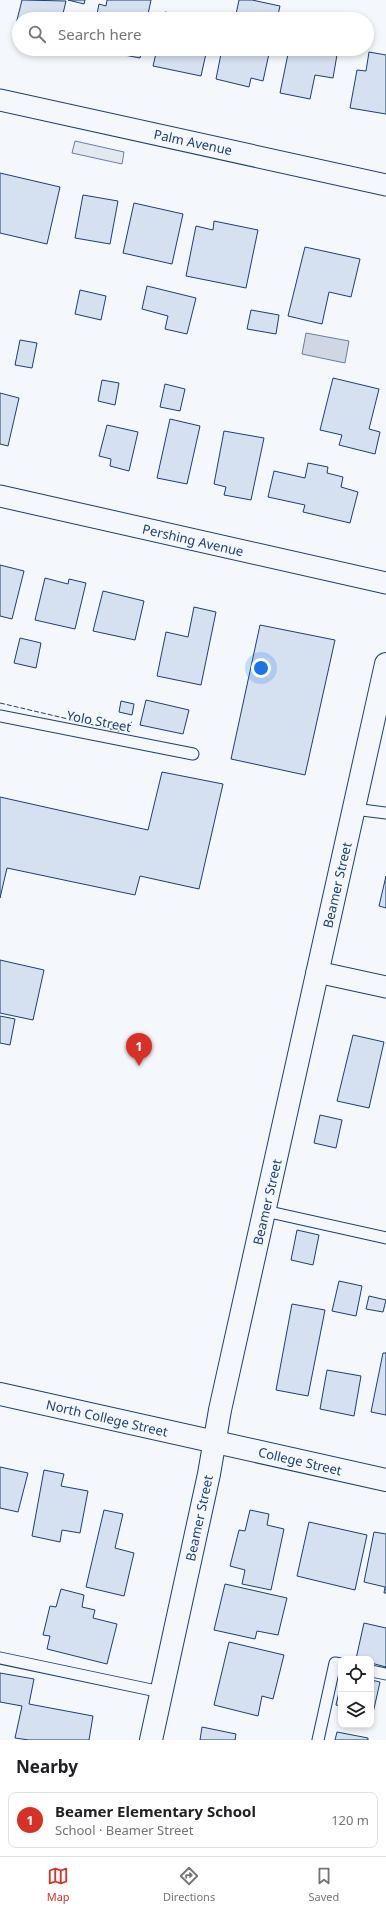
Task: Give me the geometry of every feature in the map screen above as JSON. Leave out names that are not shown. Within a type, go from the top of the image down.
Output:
[{"type":"street","name":"Palm Avenue","points":[[0,100],[386,185]]},
{"type":"street","name":"Pershing Avenue","points":[[0,496],[386,583]]},
{"type":"street","name":"Beamer Street","points":[[151,1740],[265,1211],[386,664]]},
{"type":"street","points":[[318,972],[386,987]]},
{"type":"street","name":"North College Street","points":[[0,1394],[215,1442]]},
{"type":"street","name":"College Street","points":[[215,1442],[386,1480]]},
{"type":"lane","name":"Yolo Street","points":[[0,716],[193,754]]},
{"type":"lane","points":[[354,809],[386,813]]},
{"type":"lane","points":[[265,1211],[386,1238]]},
{"type":"lane","points":[[0,1658],[161,1692]]},
{"type":"lane","points":[[318,1740],[335,1663],[338,1664]]},
{"type":"lane","points":[[374,1672],[386,1674]]},
{"type":"shaded area","points":[[75,141],[124,152],[122,164],[72,153]]},
{"type":"shaded area","points":[[306,333],[349,341],[345,363],[302,354]]},
{"type":"building","points":[[22,0],[66,1],[63,12],[19,12]]},
{"type":"building","points":[[68,0],[85,0],[84,4]]},
{"type":"building","points":[[107,0],[151,0],[148,12],[97,12],[99,4],[106,6]]},
{"type":"building","points":[[239,0],[252,0],[280,6],[279,12],[236,12]]},
{"type":"building","points":[[374,53],[386,55],[386,114],[350,108],[357,70],[366,71],[368,56],[374,56]]},
{"type":"building","points":[[130,56],[140,56],[140,58]]},
{"type":"building","points":[[155,56],[205,56],[201,76],[153,66]]},
{"type":"building","points":[[221,56],[268,56],[263,81],[251,78],[249,87],[216,79]]},
{"type":"building","points":[[288,56],[337,56],[333,78],[315,75],[310,99],[280,93]]},
{"type":"building","points":[[0,173],[60,187],[47,244],[0,233]]},
{"type":"building","points":[[83,195],[118,201],[110,244],[75,238]]},
{"type":"building","points":[[134,203],[183,214],[172,264],[123,253]]},
{"type":"building","points":[[214,221],[258,230],[246,288],[186,276],[196,226],[213,230]]},
{"type":"building","points":[[305,247],[360,259],[351,297],[329,292],[322,324],[288,316]]},
{"type":"building","points":[[147,286],[196,298],[187,334],[165,329],[168,316],[142,309]]},
{"type":"building","points":[[80,290],[106,296],[101,320],[75,314]]},
{"type":"building","points":[[251,310],[279,315],[276,334],[247,329]]},
{"type":"building","points":[[20,340],[37,343],[32,368],[15,365]]},
{"type":"building","points":[[333,378],[379,389],[369,429],[380,432],[375,454],[339,445],[342,435],[320,430]]},
{"type":"building","points":[[102,380],[119,383],[115,405],[98,401]]},
{"type":"building","points":[[165,384],[185,389],[180,411],[160,407]]},
{"type":"building","points":[[0,393],[19,398],[8,446],[0,444]]},
{"type":"building","points":[[170,419],[200,426],[187,484],[157,478]]},
{"type":"building","points":[[107,425],[138,432],[129,471],[110,466],[111,459],[99,456]]},
{"type":"building","points":[[224,431],[264,438],[251,500],[224,495],[226,487],[214,484]]},
{"type":"building","points":[[308,463],[328,467],[327,473],[343,477],[341,487],[358,492],[350,523],[303,512],[305,505],[268,497],[274,471],[305,478]]},
{"type":"building","points":[[0,565],[24,571],[12,619],[0,616]]},
{"type":"building","points":[[45,578],[68,584],[69,579],[86,583],[75,629],[35,620]]},
{"type":"building","points":[[103,591],[144,601],[135,640],[93,631]]},
{"type":"building","points":[[194,607],[216,612],[201,685],[157,676],[166,632],[188,637]]},
{"type":"building","points":[[260,625],[335,640],[305,775],[231,759]]},
{"type":"building","points":[[20,638],[41,643],[36,668],[14,663]]},
{"type":"building","points":[[146,700],[189,710],[183,734],[140,725]]},
{"type":"building","points":[[121,701],[134,704],[132,715],[119,712]]},
{"type":"building","points":[[162,772],[223,784],[199,889],[140,876],[135,895],[7,868],[0,898],[0,797],[148,830]]},
{"type":"building","points":[[386,876],[386,908],[379,906]]},
{"type":"building","points":[[0,960],[44,970],[33,1020],[0,1013]]},
{"type":"building","points":[[0,1016],[15,1019],[10,1045],[0,1043]]},
{"type":"building","points":[[353,1035],[384,1042],[369,1108],[337,1101]]},
{"type":"building","points":[[320,1115],[342,1120],[336,1148],[314,1143]]},
{"type":"building","points":[[297,1230],[319,1235],[313,1265],[291,1260]]},
{"type":"building","points":[[339,1281],[362,1286],[356,1316],[332,1311]]},
{"type":"building","points":[[369,1296],[386,1300],[383,1312],[366,1309]]},
{"type":"building","points":[[292,1304],[325,1310],[308,1396],[276,1390]]},
{"type":"building","points":[[383,1353],[386,1353],[386,1415],[371,1412]]},
{"type":"building","points":[[327,1370],[361,1376],[354,1416],[320,1409]]},
{"type":"building","points":[[0,1467],[28,1473],[18,1512],[0,1508]]},
{"type":"building","points":[[44,1470],[64,1474],[61,1486],[88,1491],[80,1533],[62,1530],[60,1542],[32,1536]]},
{"type":"building","points":[[104,1510],[123,1514],[115,1548],[134,1553],[124,1596],[86,1587]]},
{"type":"building","points":[[250,1510],[269,1514],[267,1525],[284,1529],[271,1590],[242,1584],[245,1570],[230,1566],[239,1530],[245,1531]]},
{"type":"building","points":[[309,1522],[367,1535],[355,1590],[297,1576]]},
{"type":"building","points":[[374,1532],[386,1534],[386,1593],[384,1593],[385,1587],[364,1582]]},
{"type":"building","points":[[225,1584],[287,1598],[278,1635],[257,1631],[255,1639],[214,1630]]},
{"type":"building","points":[[61,1589],[84,1595],[82,1607],[95,1610],[93,1618],[117,1624],[107,1664],[47,1649],[50,1636],[43,1635],[50,1606],[56,1607]]},
{"type":"building","points":[[364,1623],[386,1628],[386,1667],[374,1664],[374,1656],[357,1656]]},
{"type":"building","points":[[229,1642],[284,1655],[273,1699],[262,1696],[258,1716],[214,1705]]},
{"type":"building","points":[[0,1673],[34,1679],[29,1704],[93,1716],[89,1740],[29,1740],[15,1738],[22,1706],[0,1702]]},
{"type":"building","points":[[374,1681],[380,1682],[374,1709]]},
{"type":"building","points":[[202,1727],[236,1734],[235,1740],[200,1740]]},
{"type":"building","points":[[337,1732],[368,1738],[368,1740],[335,1740]]},
{"type":"fence","points":[[0,703],[119,731],[132,722]]},
{"type":"place","name":"Beamer Elementary School","points":[[139,1066]]}]
